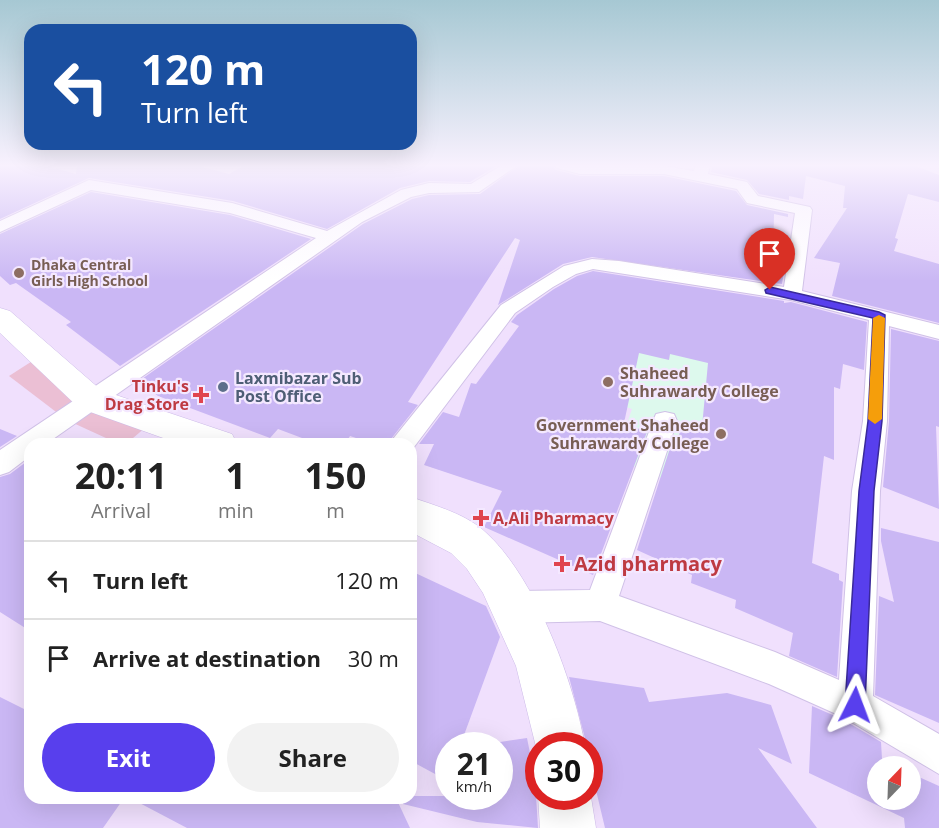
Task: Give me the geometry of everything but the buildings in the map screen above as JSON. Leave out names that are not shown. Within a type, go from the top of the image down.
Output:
[{"type":"street","points":[[0,227],[50,204]]},
{"type":"street","points":[[198,204],[232,208],[331,237]]},
{"type":"street","points":[[36,438],[356,219],[386,204]]},
{"type":"street","points":[[772,204],[804,210],[792,294]]},
{"type":"street","points":[[407,438],[508,309],[570,270],[592,264],[619,266],[792,294],[939,332]]},
{"type":"street","points":[[855,705],[866,491],[875,421],[879,315]]},
{"type":"street","points":[[0,317],[90,399],[203,438]]},
{"type":"street","points":[[600,605],[665,421]]},
{"type":"street","points":[[0,464],[24,447]]},
{"type":"street","points":[[417,517],[465,540],[478,552],[516,607],[558,724],[559,732]]},
{"type":"street","points":[[516,607],[600,605],[775,669],[855,705],[939,755]]},
{"type":"street","points":[[566,810],[568,828]]},
{"type":"shaded area","name":"Government Shaheed Suhrawardy College","points":[[599,315],[745,348],[772,525],[615,458],[632,409],[574,390]]},
{"type":"shaded area","points":[[37,358],[83,399],[64,418],[9,376]]},
{"type":"shaded area","points":[[92,409],[146,427],[133,438],[106,438],[71,422]]},
{"type":"slow traffic","points":[[875,419],[879,318]]},
{"type":"place","name":"Dhaka Central Girls High School","points":[[19,273]]},
{"type":"place","name":"Shaheed Suhrawardy College","points":[[608,382]]},
{"type":"place","name":"Laxmibazar Sub Post Office","points":[[223,387]]},
{"type":"place","name":"Tinku's Drag Store","points":[[201,395]]},
{"type":"place","name":"Government Shaheed Suhrawardy College","points":[[721,434]]},
{"type":"place","name":"A,Ali Pharmacy","points":[[481,518]]},
{"type":"place","name":"Azid pharmacy","points":[[562,564]]},
{"type":"route","points":[[770,290],[879,315],[875,421],[866,491],[855,705]]}]
